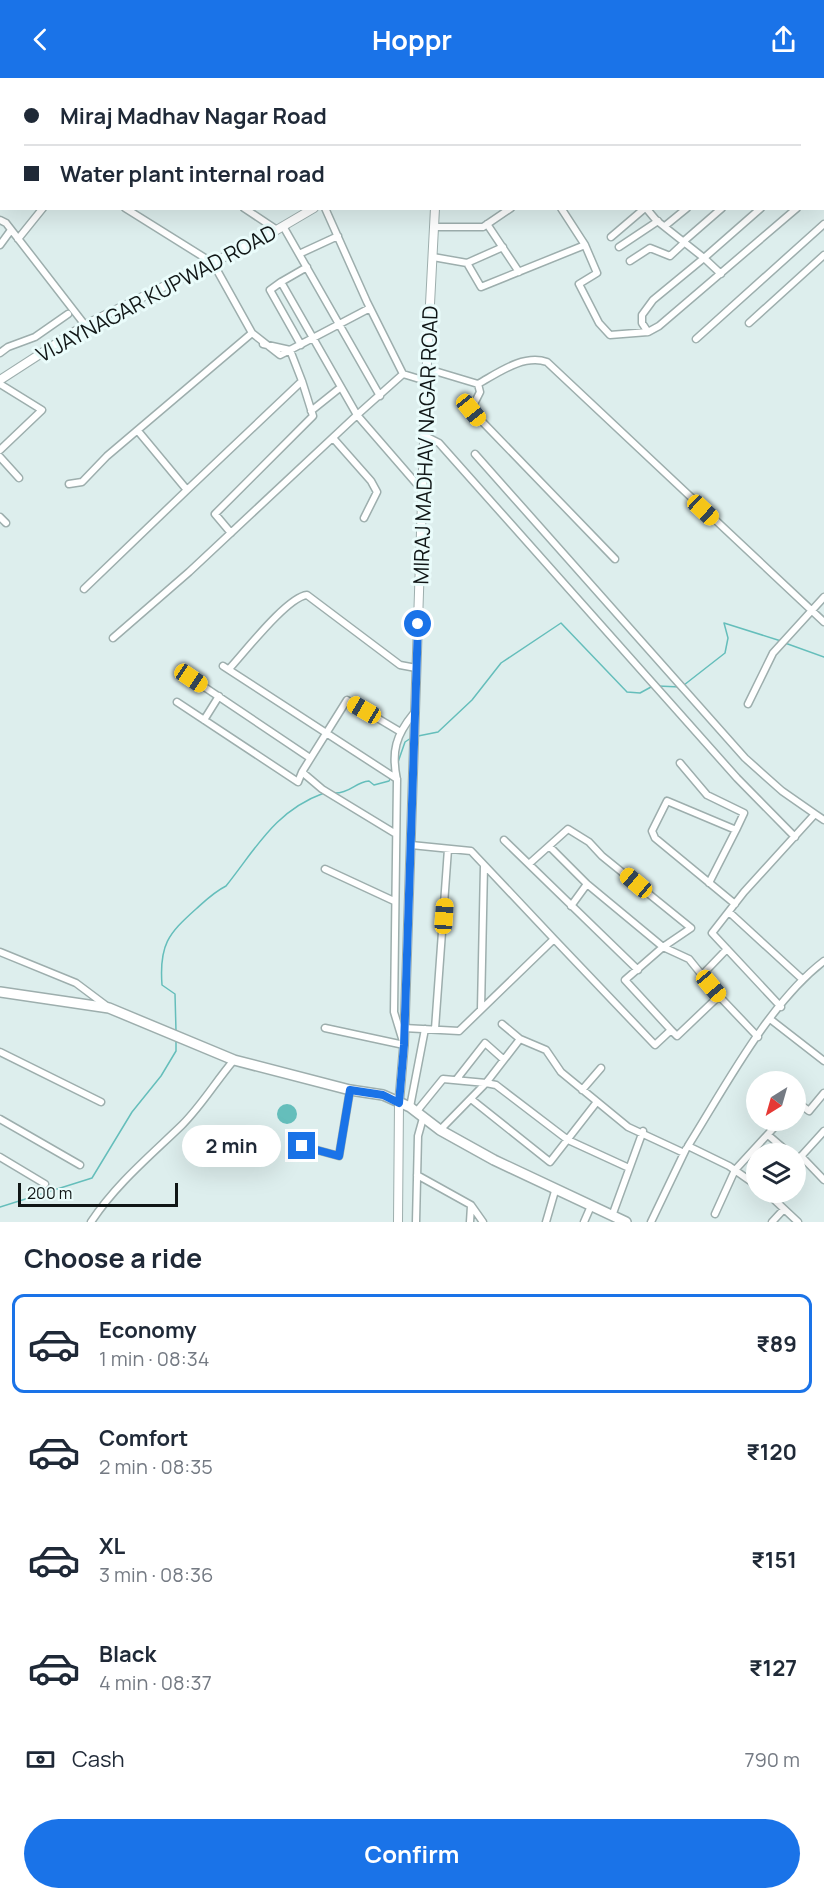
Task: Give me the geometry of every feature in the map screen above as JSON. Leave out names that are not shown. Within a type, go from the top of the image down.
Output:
[{"type":"main road","points":[[0,992],[109,1008],[234,1060],[350,1090],[383,1095],[417,1112],[440,1130],[555,1191],[626,1222]]},
{"type":"street","points":[[18,239],[42,210]]},
{"type":"street","points":[[128,210],[213,263],[252,333],[263,344],[280,355],[370,308]]},
{"type":"street","points":[[248,210],[280,228],[299,254],[380,396]]},
{"type":"street","name":"VIJAYNAGAR KUPWAD ROAD","points":[[0,382],[51,345],[85,325],[167,283],[213,263],[311,210]]},
{"type":"street","points":[[326,210],[403,374],[426,381]]},
{"type":"street","name":"MIRAJ MADHAV NAGAR ROAD","points":[[398,1222],[399,1103],[404,1045],[426,381],[435,210]]},
{"type":"street","points":[[434,226],[483,226],[508,210]]},
{"type":"street","points":[[562,210],[585,245],[597,273],[579,284],[599,323],[610,335],[648,332],[721,274],[794,210]]},
{"type":"street","points":[[611,237],[646,210]]},
{"type":"street","points":[[648,210],[721,274]]},
{"type":"street","points":[[665,226],[685,210]]},
{"type":"street","points":[[630,261],[650,248],[670,256],[720,210]]},
{"type":"street","points":[[648,332],[642,322],[642,315],[653,300],[759,210]]},
{"type":"street","points":[[0,220],[11,230],[85,325]]},
{"type":"street","points":[[619,247],[658,221]]},
{"type":"street","points":[[487,224],[519,272]]},
{"type":"street","points":[[696,339],[824,224]]},
{"type":"street","points":[[0,245],[11,230]]},
{"type":"street","points":[[299,254],[338,236]]},
{"type":"street","points":[[467,263],[481,287],[585,245]]},
{"type":"street","points":[[433,257],[467,263],[503,247]]},
{"type":"street","points":[[749,323],[824,255]]},
{"type":"street","points":[[301,345],[270,290],[307,267]]},
{"type":"street","points":[[281,282],[357,415],[423,490]]},
{"type":"street","points":[[0,352],[35,337],[68,314]]},
{"type":"street","points":[[69,484],[82,482],[252,333]]},
{"type":"street","points":[[231,533],[214,514],[313,416],[290,350]]},
{"type":"street","points":[[428,369],[478,384],[512,365],[531,361],[547,363],[824,622]]},
{"type":"street","points":[[113,638],[403,374]]},
{"type":"street","points":[[84,589],[302,381]]},
{"type":"street","points":[[0,382],[42,410],[0,450]]},
{"type":"street","points":[[478,384],[480,392],[471,410],[615,559]]},
{"type":"street","points":[[311,411],[341,387]]},
{"type":"street","points":[[138,431],[187,490]]},
{"type":"street","points":[[425,436],[439,443],[737,778],[795,837]]},
{"type":"street","points":[[333,438],[377,492],[364,518]]},
{"type":"street","points":[[474,454],[745,758],[782,791],[824,820]]},
{"type":"street","points":[[0,457],[19,478]]},
{"type":"street","points":[[0,517],[6,524]]},
{"type":"street","points":[[398,780],[226,668],[284,610],[300,596],[307,595],[400,665],[416,668]]},
{"type":"street","points":[[748,704],[773,653],[824,597]]},
{"type":"street","points":[[191,678],[310,758]]},
{"type":"street","points":[[204,720],[219,696]]},
{"type":"street","points":[[177,702],[297,782],[346,700],[399,731]]},
{"type":"street","points":[[325,1028],[404,1045],[394,1012],[394,901],[398,780],[394,765],[399,731],[414,713]]},
{"type":"street","points":[[680,763],[707,795],[744,813],[709,883]]},
{"type":"street","points":[[302,772],[322,789],[396,834]]},
{"type":"street","points":[[735,904],[655,838],[652,831],[667,801],[736,830]]},
{"type":"street","points":[[781,1007],[712,933],[815,814]]},
{"type":"street","points":[[530,863],[568,829],[589,842],[602,856],[691,928],[663,947],[625,980],[677,1036],[719,996]]},
{"type":"street","points":[[504,840],[638,970]]},
{"type":"street","points":[[411,845],[471,851],[655,1045],[671,1030]]},
{"type":"street","points":[[550,847],[587,884],[663,947],[688,959],[758,1037]]},
{"type":"street","points":[[435,1029],[448,849]]},
{"type":"street","points":[[481,1009],[484,866]]},
{"type":"street","points":[[325,869],[394,901]]},
{"type":"street","points":[[571,906],[587,884]]},
{"type":"street","points":[[729,912],[801,978]]},
{"type":"street","points":[[404,1028],[459,1031],[554,939]]},
{"type":"street","points":[[702,975],[727,949]]},
{"type":"street","points":[[0,952],[76,983],[109,1008]]},
{"type":"street","points":[[651,1222],[688,1146],[758,1037],[801,978],[822,965]]},
{"type":"street","points":[[770,1019],[824,1061]]},
{"type":"street","points":[[502,1024],[520,1039],[546,1050],[561,1072],[628,1127],[643,1131],[684,1153]]},
{"type":"street","points":[[416,1222],[417,1112],[425,1029]]},
{"type":"street","points":[[440,1130],[486,1083],[520,1039]]},
{"type":"street","points":[[456,1080],[485,1043],[503,1059]]},
{"type":"street","points":[[0,1052],[101,1102]]},
{"type":"street","points":[[91,1222],[103,1203],[143,1160],[203,1102],[234,1060]]},
{"type":"street","points":[[582,1090],[601,1068]]},
{"type":"street","points":[[417,1112],[442,1079],[496,1085],[568,1140],[630,1168]]},
{"type":"street","points":[[302,1146],[339,1156],[350,1090]]},
{"type":"street","points":[[806,1110],[808,1111],[824,1093]]},
{"type":"street","points":[[471,1099],[550,1162],[596,1103]]},
{"type":"street","points":[[0,1119],[80,1165]]},
{"type":"street","points":[[612,1216],[643,1131]]},
{"type":"street","points":[[715,1214],[735,1170],[771,1131]]},
{"type":"street","points":[[806,1150],[824,1131]]},
{"type":"street","points":[[768,1135],[777,1143]]},
{"type":"street","points":[[688,1146],[746,1178]]},
{"type":"street","points":[[0,1157],[45,1184]]},
{"type":"street","points":[[806,1167],[824,1180]]},
{"type":"street","points":[[417,1175],[471,1205],[483,1222]]},
{"type":"street","points":[[546,1222],[555,1191]]},
{"type":"street","points":[[778,1203],[798,1222]]},
{"type":"street","points":[[470,1222],[471,1205]]},
{"type":"street","points":[[584,1222],[591,1206]]},
{"type":"street","points":[[772,1222],[784,1209]]},
{"type":"water","points":[[287,1104],[294,1107],[297,1114],[294,1121],[287,1124],[280,1121],[277,1114],[280,1107]]},
{"type":"waterway","points":[[418,736],[438,732],[472,700],[501,663],[561,623],[627,692],[640,693],[651,687]]},
{"type":"waterway","points":[[684,685],[725,653],[728,638],[724,623],[781,641]]},
{"type":"waterway","points":[[785,643],[824,657]]},
{"type":"waterway","points":[[658,686],[680,687]]},
{"type":"waterway","points":[[397,765],[405,742],[411,738]]},
{"type":"waterway","points":[[335,793],[364,782],[369,781],[374,785],[389,781],[391,777]]},
{"type":"waterway","points":[[176,1031],[175,994],[162,985],[162,960],[167,941],[186,918],[226,886],[258,844],[280,820],[292,810],[324,793]]},
{"type":"waterway","points":[[0,1207],[92,1178],[132,1112],[161,1076],[176,1051],[176,1039]]},
{"type":"route","points":[[302,1146],[339,1156],[350,1090],[383,1095],[399,1103],[404,1045],[418,624]]}]
